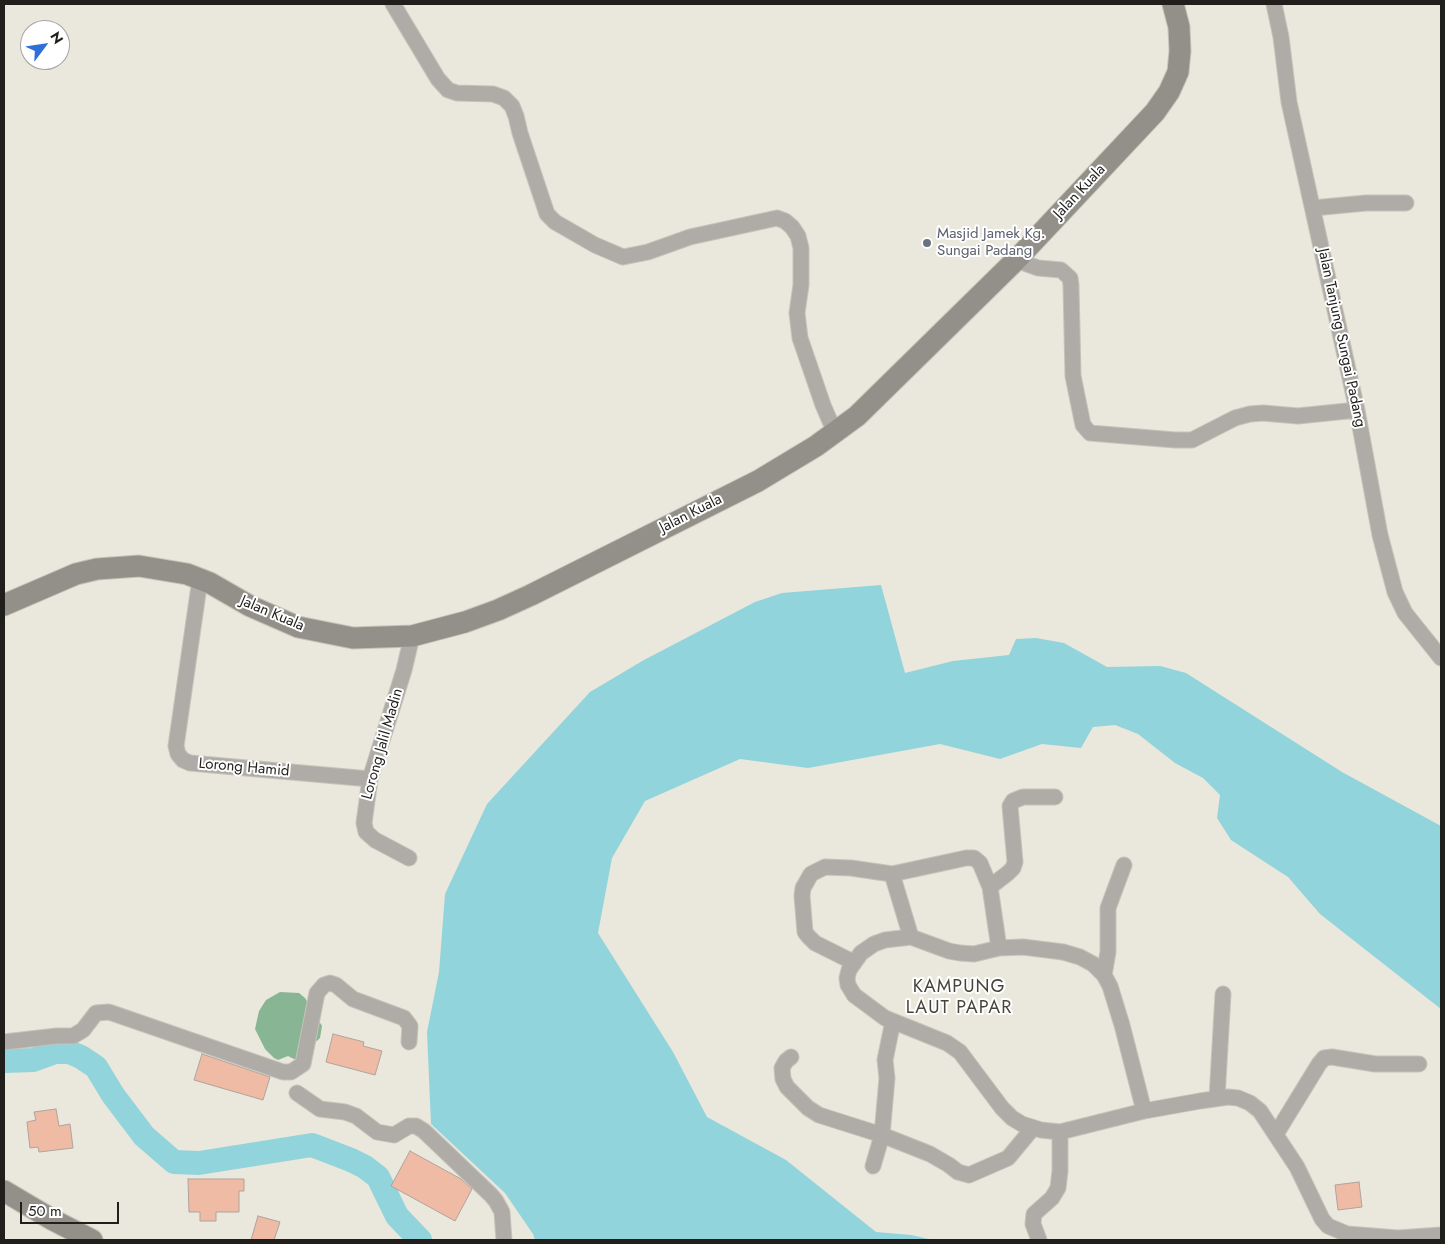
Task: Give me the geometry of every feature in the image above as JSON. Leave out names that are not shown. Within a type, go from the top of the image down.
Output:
[{"type":"main road","name":"Jalan Kuala","points":[[4,605],[76,574],[97,569],[139,566],[187,574],[250,606],[298,627],[353,638],[412,636],[465,622],[498,610],[758,481],[835,433],[857,416],[1016,260],[1136,133],[1169,92],[1178,72],[1180,51],[1179,27],[1173,4]]},
{"type":"main road","points":[[4,1191],[66,1233],[92,1240]]},
{"type":"street","points":[[393,4],[438,79],[448,90],[457,94],[493,94],[504,98],[512,106],[546,214],[555,222],[595,246],[623,257],[648,252],[690,237],[777,218],[785,221],[792,227],[798,236],[801,248],[801,285],[796,313],[800,338],[823,405],[835,433]]},
{"type":"street","name":"Jalan Tanjung Sungai Padang","points":[[1274,4],[1281,37],[1289,102],[1357,410],[1380,535],[1395,592],[1405,613],[1441,658]]},
{"type":"street","points":[[1313,208],[1406,203]]},
{"type":"street","points":[[1016,260],[1038,268],[1061,270],[1070,278],[1073,376],[1083,425],[1086,430],[1094,434],[1192,440],[1235,418],[1250,414],[1298,416],[1357,410]]},
{"type":"street","name":"Lorong Hamid","points":[[200,579],[176,746],[178,754],[183,760],[190,763],[370,779]]},
{"type":"street","name":"Lorong Jalil Madin","points":[[409,858],[375,840],[366,832],[364,811],[370,779],[404,670],[412,636]]},
{"type":"street","points":[[990,887],[1008,873],[1013,868],[1015,862],[1010,806],[1013,801],[1023,796],[1056,797]]},
{"type":"street","points":[[853,962],[815,943],[808,936],[804,927],[803,888],[811,874],[826,867],[851,868],[892,874],[966,858],[974,858],[980,863],[990,887],[1000,948]]},
{"type":"street","points":[[1104,975],[1108,952],[1108,908],[1124,865]]},
{"type":"street","points":[[892,874],[911,937]]},
{"type":"street","points":[[1144,1112],[1110,986],[1104,975],[1093,964],[1080,957],[1063,952],[1023,947],[1000,948],[974,954],[960,953],[949,951],[911,937],[885,940],[874,944],[861,953],[853,962],[847,978],[850,991],[885,1018],[947,1043],[960,1052],[1002,1108],[1012,1118],[1022,1124],[1041,1130],[1060,1132],[1144,1112],[1217,1098],[1238,1098],[1250,1103],[1260,1111],[1297,1167],[1322,1219],[1328,1226],[1347,1234],[1398,1238],[1441,1235]]},
{"type":"street","points":[[4,1042],[72,1036],[84,1030],[96,1013],[109,1012],[283,1072],[291,1072],[303,1064],[317,993],[324,985],[330,982],[353,999],[407,1020],[411,1031],[409,1042]]},
{"type":"street","points":[[1217,1098],[1223,994]]},
{"type":"street","points":[[873,1166],[882,1135],[886,1078],[885,1060],[893,1021]]},
{"type":"street","points":[[791,1057],[782,1068],[783,1079],[787,1087],[808,1108],[819,1115],[882,1135],[930,1154],[958,1172],[969,1175],[1008,1158],[1033,1128]]},
{"type":"street","points":[[1276,1134],[1318,1064],[1324,1058],[1332,1057],[1375,1064],[1419,1064]]},
{"type":"street","points":[[297,1093],[320,1109],[346,1112],[356,1116],[377,1132],[394,1135],[408,1126],[416,1126],[424,1131],[496,1201],[502,1212],[504,1240]]},
{"type":"street","points":[[1039,1240],[1033,1224],[1034,1214],[1052,1198],[1058,1188],[1060,1132]]},
{"type":"green space","points":[[280,992],[299,993],[305,998],[322,1026],[320,1038],[296,1060],[288,1056],[278,1060],[274,1058],[265,1049],[255,1029],[259,1011],[266,1000]]},
{"type":"water","points":[[881,585],[905,673],[953,661],[1009,655],[1016,639],[1036,638],[1064,643],[1107,667],[1160,666],[1186,673],[1342,772],[1441,826],[1441,1009],[1320,914],[1288,877],[1231,840],[1217,818],[1220,795],[1203,778],[1175,763],[1138,734],[1115,725],[1093,727],[1081,748],[1042,744],[1000,759],[940,744],[808,768],[740,759],[645,801],[612,858],[598,933],[673,1052],[707,1117],[786,1160],[876,1232],[911,1235],[933,1240],[535,1240],[533,1234],[505,1193],[431,1124],[427,1032],[439,972],[445,894],[487,804],[590,692],[644,660],[755,602],[782,593]]},
{"type":"building","points":[[333,1034],[364,1042],[363,1046],[382,1051],[375,1075],[326,1062]]},
{"type":"building","points":[[202,1054],[270,1077],[263,1100],[194,1080]]},
{"type":"building","points":[[56,1109],[59,1126],[70,1124],[73,1148],[39,1152],[38,1147],[30,1148],[27,1122],[36,1120],[34,1112]]},
{"type":"building","points":[[410,1151],[461,1179],[472,1189],[455,1221],[391,1186]]},
{"type":"building","points":[[188,1179],[244,1179],[244,1191],[239,1191],[239,1212],[216,1212],[216,1221],[200,1221],[200,1212],[189,1212]]},
{"type":"building","points":[[1359,1182],[1362,1207],[1338,1210],[1335,1185]]},
{"type":"building","points":[[258,1216],[280,1222],[274,1240],[251,1240]]},
{"type":"waterway","points":[[4,1061],[33,1060],[55,1052],[69,1052],[81,1057],[96,1067],[113,1095],[144,1136],[174,1162],[199,1163],[312,1145],[351,1160],[365,1167],[378,1177],[397,1216],[420,1240]]},
{"type":"place","name":"Masjid Jamek Kg. Sungai Padang","points":[[927,243]]},
{"type":"district","name":"KAMPUNG LAUT PAPAR","points":[[959,998]]}]
